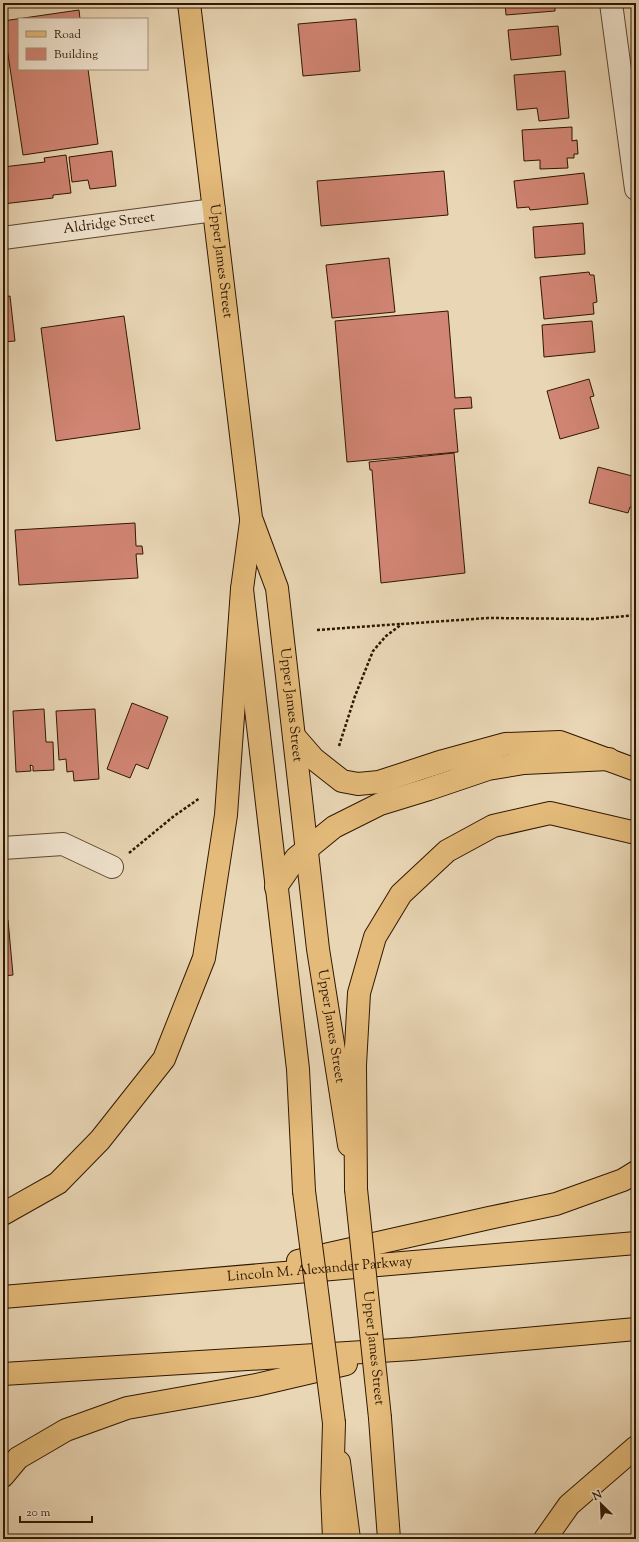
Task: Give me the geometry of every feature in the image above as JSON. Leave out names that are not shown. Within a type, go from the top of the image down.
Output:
[{"type":"main road","name":"Upper James Street","points":[[189,3],[251,518],[276,588],[318,949],[356,1189],[380,1418],[389,1539]]},
{"type":"main road","name":"Upper James Street","points":[[251,518],[242,589],[298,1069],[304,1192],[349,1539]]},
{"type":"main road","points":[[3,1214],[58,1183],[100,1140],[164,1059],[204,958],[226,815],[242,589]]},
{"type":"main road","points":[[294,736],[314,759],[342,781],[358,784],[379,782],[443,761],[505,744],[560,742],[610,759],[636,770]]},
{"type":"main road","points":[[276,887],[296,858],[334,826],[380,804],[488,769],[524,763],[610,759]]},
{"type":"main road","points":[[356,1189],[355,1065],[359,993],[375,937],[401,894],[447,851],[493,826],[550,813],[636,833]]},
{"type":"main road","points":[[217,1280],[556,1204],[623,1180],[636,1172]]},
{"type":"main road","name":"Lincoln M. Alexander Parkway","points":[[3,1297],[217,1280],[636,1242]]},
{"type":"main road","points":[[3,1374],[412,1349],[636,1329]]},
{"type":"main road","points":[[3,1476],[18,1458],[66,1430],[127,1408],[256,1385],[412,1349]]},
{"type":"main road","points":[[334,1423],[332,1492],[334,1539]]},
{"type":"main road","points":[[545,1539],[569,1505],[636,1447]]},
{"type":"street","points":[[611,3],[636,190]]},
{"type":"street","name":"Aldridge Street","points":[[3,238],[214,210]]},
{"type":"street","points":[[3,848],[63,844],[112,867]]},
{"type":"path","points":[[317,630],[488,618],[594,619],[636,615]]},
{"type":"path","points":[[339,746],[355,696],[373,651],[386,636],[402,624]]},
{"type":"path","points":[[112,867],[174,816],[200,798]]},
{"type":"building","points":[[505,3],[555,3],[555,11],[506,15]]},
{"type":"building","points":[[79,10],[80,18],[24,18]]},
{"type":"building","points":[[18,19],[18,70],[88,70],[98,144],[23,155],[3,21]]},
{"type":"building","points":[[356,19],[360,71],[303,76],[298,24]]},
{"type":"building","points":[[558,26],[561,55],[511,60],[508,30]]},
{"type":"building","points":[[565,71],[569,118],[539,121],[537,108],[517,110],[514,75]]},
{"type":"building","points":[[572,127],[572,141],[577,140],[578,154],[574,154],[574,158],[567,158],[568,168],[540,169],[540,160],[524,161],[522,130]]},
{"type":"building","points":[[112,151],[116,186],[90,189],[88,180],[72,182],[69,157]]},
{"type":"building","points":[[66,155],[71,193],[53,195],[53,198],[3,204],[3,167],[45,162],[44,158]]},
{"type":"building","points":[[444,171],[448,215],[321,226],[317,181]]},
{"type":"building","points":[[584,173],[588,204],[530,210],[529,207],[517,208],[514,181]]},
{"type":"building","points":[[583,223],[585,254],[535,258],[533,227]]},
{"type":"building","points":[[389,258],[395,312],[332,318],[326,265]]},
{"type":"building","points":[[589,272],[590,275],[594,275],[597,302],[593,303],[594,314],[544,319],[540,277]]},
{"type":"building","points":[[10,296],[15,341],[3,342],[3,297]]},
{"type":"building","points":[[448,311],[455,398],[471,397],[472,408],[454,409],[458,452],[347,462],[335,321]]},
{"type":"building","points":[[124,316],[140,429],[56,441],[41,328]]},
{"type":"building","points":[[592,321],[595,352],[544,357],[542,325]]},
{"type":"building","points":[[589,379],[594,396],[590,397],[599,428],[560,439],[547,391]]},
{"type":"building","points":[[454,453],[465,573],[381,583],[372,470],[370,470],[369,462]]},
{"type":"building","points":[[598,467],[636,477],[636,508],[630,507],[628,513],[589,503]]},
{"type":"building","points":[[135,523],[136,546],[142,546],[143,554],[136,554],[138,578],[19,585],[15,530]]},
{"type":"building","points":[[132,703],[168,717],[148,769],[136,764],[130,778],[107,769]]},
{"type":"building","points":[[44,709],[46,742],[53,742],[54,770],[33,771],[33,766],[30,765],[31,771],[16,772],[13,711]]},
{"type":"building","points":[[95,709],[99,779],[74,781],[73,771],[67,772],[66,759],[59,760],[56,711]]},
{"type":"building","points":[[8,920],[13,975],[3,976],[3,921]]}]
